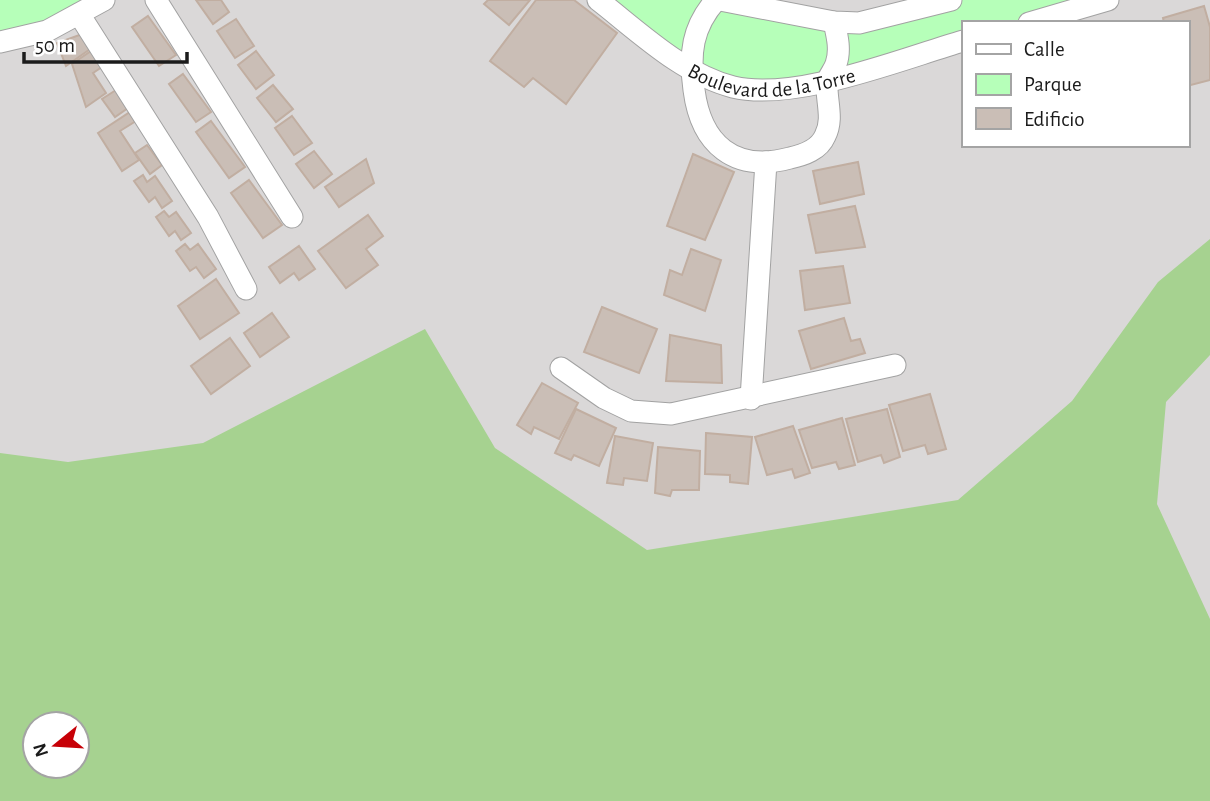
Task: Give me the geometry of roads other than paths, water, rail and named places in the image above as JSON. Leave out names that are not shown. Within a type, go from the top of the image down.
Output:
[{"type":"street","points":[[0,42],[47,32],[104,0]]},
{"type":"street","points":[[156,0],[292,218]]},
{"type":"street","name":"Boulevard de la Torre","points":[[598,0],[691,68],[733,87],[762,91],[827,80],[962,41]]},
{"type":"street","points":[[834,22],[837,62],[827,80],[830,116],[826,136],[816,148],[802,155],[766,162],[729,155],[706,132],[695,103],[691,68],[694,36],[703,15],[718,0],[749,3],[834,22],[881,19],[951,0]]},
{"type":"street","points":[[1035,21],[1108,0]]},
{"type":"street","points":[[79,14],[208,217],[246,289]]},
{"type":"street","points":[[751,399],[766,162]]},
{"type":"street","points":[[561,368],[604,398],[631,411],[652,415],[690,412],[895,365]]}]
